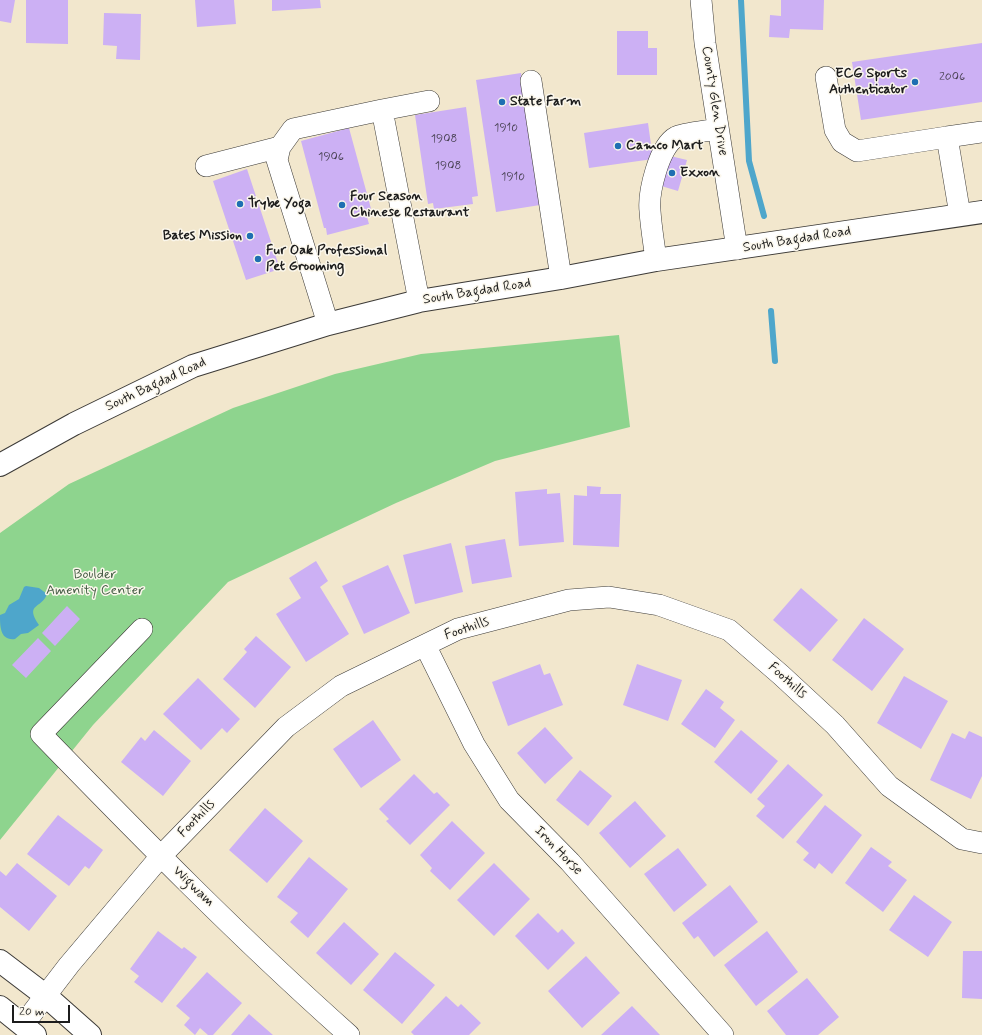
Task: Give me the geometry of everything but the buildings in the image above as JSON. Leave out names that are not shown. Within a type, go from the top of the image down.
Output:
[{"type":"main road","name":"South Bagdad Road","points":[[0,465],[74,424],[193,366],[328,324],[419,301],[561,278],[656,260],[982,212]]},
{"type":"main road","points":[[0,961],[46,996],[90,1035]]},
{"type":"main road","points":[[0,1007],[29,1030]]},
{"type":"street","name":"County Glen Drive","points":[[701,0],[705,43],[737,249]]},
{"type":"street","points":[[826,77],[835,130],[842,142],[857,151],[982,132]]},
{"type":"street","points":[[531,81],[561,278]]},
{"type":"street","points":[[328,324],[280,172],[277,160],[280,146],[293,129],[429,100]]},
{"type":"street","points":[[382,110],[419,301]]},
{"type":"street","points":[[656,260],[650,201],[658,160],[670,141],[676,137],[718,129]]},
{"type":"street","points":[[947,138],[960,215]]},
{"type":"street","points":[[206,166],[280,146]]},
{"type":"street","name":"Foothills","points":[[29,1030],[46,996],[69,965],[161,856],[286,727],[341,686],[458,629],[569,600],[609,597],[659,605],[729,630],[835,725],[889,786],[962,838],[982,843]]},
{"type":"street","name":"Wigwam","points":[[142,628],[41,734],[161,856],[300,991],[349,1035]]},
{"type":"street","name":"Iron Horse","points":[[425,645],[474,744],[509,800],[570,862],[723,1035]]},
{"type":"green space","name":"Boulder Amenity Center","points":[[619,335],[630,427],[495,461],[396,503],[228,582],[93,725],[0,840],[0,533],[69,484],[233,408],[335,374],[421,354]]},
{"type":"water","points":[[24,587],[39,588],[47,594],[45,599],[34,609],[33,613],[39,625],[28,633],[21,634],[15,639],[6,638],[2,632],[0,615],[5,613],[9,605],[19,599]]},
{"type":"waterway","points":[[741,0],[749,161],[764,216]]},
{"type":"waterway","points":[[771,311],[775,361]]},
{"type":"place","name":"ECG Sports Authenticator","points":[[915,82]]},
{"type":"place","name":"State Farm","points":[[502,102]]},
{"type":"place","name":"Camco Mart","points":[[618,146]]},
{"type":"place","name":"Exxon","points":[[672,173]]},
{"type":"place","name":"Trybe Yoga","points":[[240,204]]},
{"type":"place","name":"Four Season Chinese Restaurant","points":[[342,205]]},
{"type":"place","name":"Bates Mission","points":[[250,236]]},
{"type":"place","name":"Fur Oak Professional Pet Grooming","points":[[258,259]]}]
